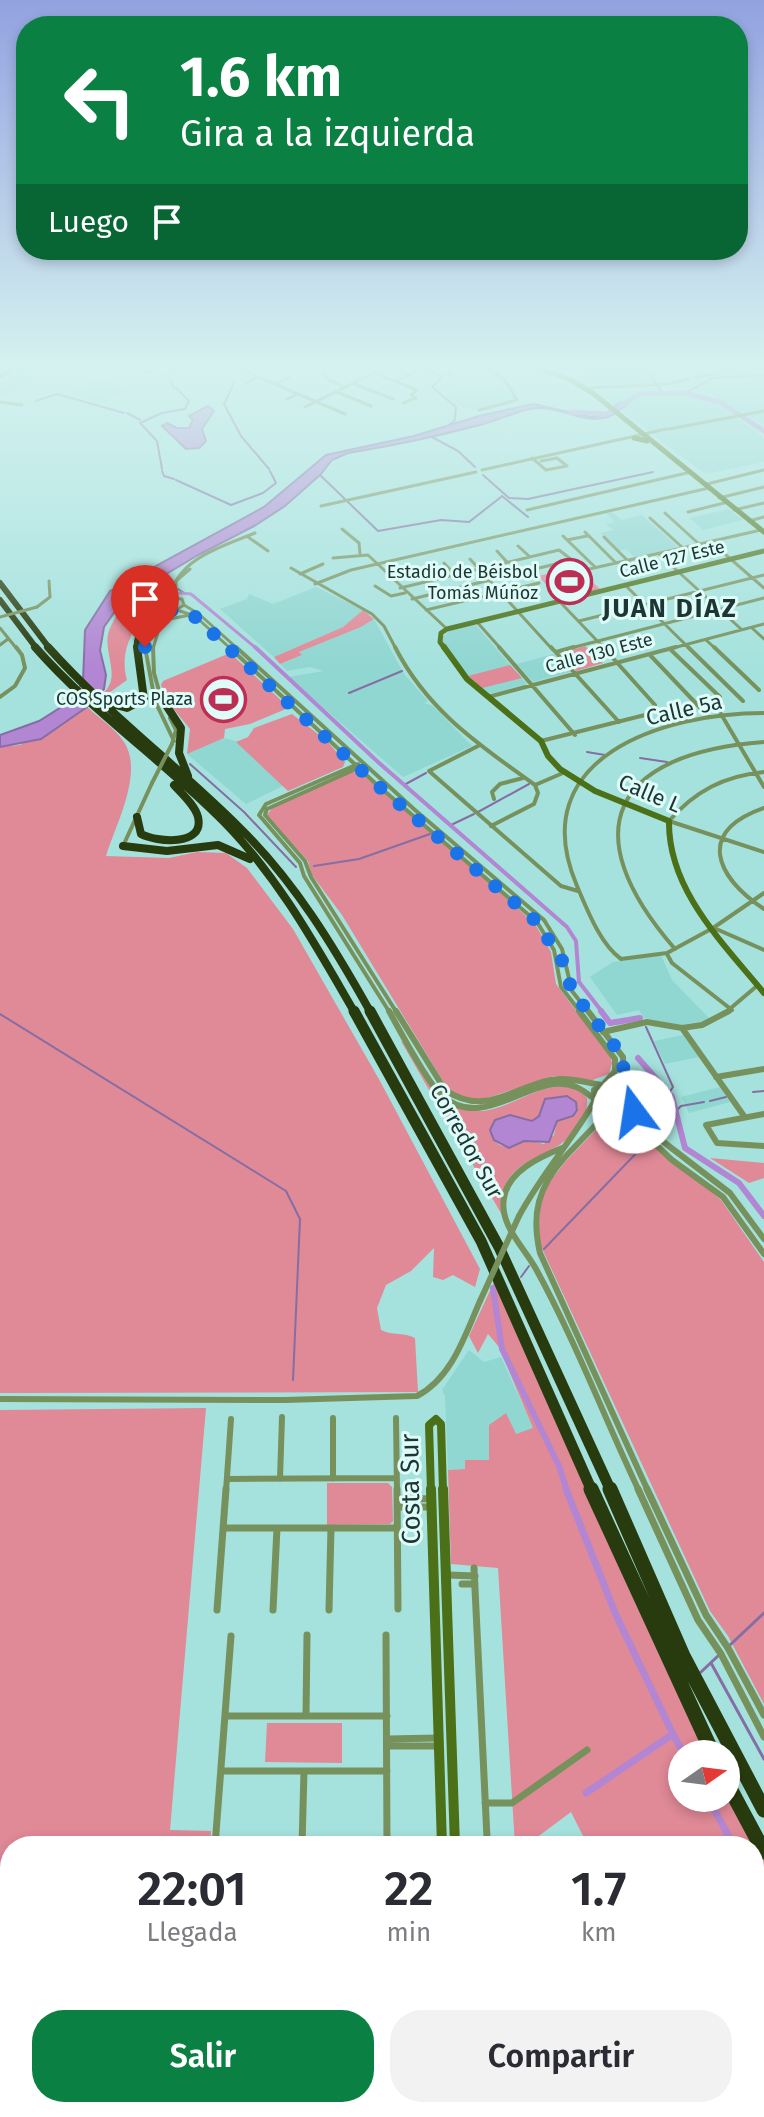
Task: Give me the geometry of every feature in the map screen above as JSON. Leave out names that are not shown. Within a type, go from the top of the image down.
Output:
[{"type":"highway","name":"Corredor Sur","points":[[0,583],[45,646],[155,761],[224,822],[270,876],[302,921],[481,1241],[664,1653],[706,1740]]},
{"type":"highway","name":"Corredor Sur","points":[[0,600],[22,632],[64,680],[101,704],[251,837],[314,917],[441,1136],[531,1311],[675,1638],[764,1810]]},
{"type":"highway","points":[[101,704],[125,709],[143,700],[145,695],[136,639],[141,631],[161,621]]},
{"type":"highway","points":[[160,696],[181,728],[180,759],[191,782]]},
{"type":"highway","points":[[137,817],[141,834],[159,842],[184,838],[198,826],[197,813],[155,761]]},
{"type":"highway","points":[[123,846],[161,851],[217,843],[237,850],[270,876]]},
{"type":"highway","points":[[740,1807],[755,1836]]},
{"type":"street","points":[[320,505],[483,469]]},
{"type":"street","points":[[686,469],[762,532]]},
{"type":"street","points":[[315,584],[336,574],[708,487],[764,470]]},
{"type":"street","points":[[527,510],[690,472]]},
{"type":"street","points":[[688,512],[764,487]]},
{"type":"street","points":[[735,510],[764,503]]},
{"type":"street","points":[[665,513],[700,544]]},
{"type":"street","points":[[749,521],[764,517]]},
{"type":"street","points":[[650,518],[683,548]]},
{"type":"street","points":[[342,529],[359,543],[360,554]]},
{"type":"street","points":[[400,588],[561,550],[583,570],[762,532]]},
{"type":"street","points":[[169,598],[171,581],[182,570],[257,534]]},
{"type":"street","points":[[567,540],[586,534],[616,564]]},
{"type":"street","points":[[563,536],[599,574]]},
{"type":"street","points":[[248,537],[268,551]]},
{"type":"street","points":[[176,597],[174,588],[179,577],[248,537]]},
{"type":"street","points":[[604,537],[635,568]]},
{"type":"street","points":[[710,542],[764,588]]},
{"type":"street","points":[[544,543],[552,552]]},
{"type":"street","points":[[518,546],[530,557]]},
{"type":"street","points":[[497,551],[507,562]]},
{"type":"street","name":"Calle 127 Este","points":[[447,629],[764,551]]},
{"type":"street","points":[[659,554],[741,630]]},
{"type":"street","points":[[333,558],[368,555],[447,629]]},
{"type":"street","points":[[470,559],[619,722]]},
{"type":"street","points":[[412,599],[572,560]]},
{"type":"street","points":[[444,563],[454,574]]},
{"type":"street","points":[[300,574],[323,564]]},
{"type":"street","points":[[291,568],[315,584],[363,607],[377,618],[409,675],[478,746],[535,785],[538,793],[534,804],[491,826]]},
{"type":"street","points":[[420,569],[430,580]]},
{"type":"street","points":[[578,621],[764,575]]},
{"type":"street","points":[[0,617],[37,607],[50,597],[49,581]]},
{"type":"street","points":[[426,610],[539,583]]},
{"type":"street","points":[[625,585],[743,701]]},
{"type":"street","points":[[375,586],[391,596],[406,593]]},
{"type":"street","points":[[566,968],[537,922],[358,766],[195,616],[164,609],[160,604],[176,597],[184,601],[184,605],[199,614],[356,757],[544,920],[562,949],[572,991],[623,1057],[624,1088],[645,1130],[723,1197],[764,1254]]},
{"type":"street","points":[[556,652],[764,598]]},
{"type":"street","points":[[541,741],[575,735],[648,713],[655,702],[560,602]]},
{"type":"street","points":[[173,742],[155,701],[145,647],[161,621],[184,605]]},
{"type":"street","points":[[123,846],[176,730],[160,696],[151,648],[164,609]]},
{"type":"street","points":[[161,621],[180,615],[195,616]]},
{"type":"street","points":[[477,622],[575,735]]},
{"type":"street","name":"Calle 130 Este","points":[[488,697],[764,624]]},
{"type":"street","points":[[0,628],[2,635],[22,655],[25,668],[15,686],[0,697]]},
{"type":"street","points":[[751,628],[764,639]]},
{"type":"street","name":"Calle L","points":[[447,629],[440,638],[441,646],[458,669],[541,741],[544,755],[563,773],[669,821],[764,852]]},
{"type":"street","points":[[0,644],[8,639]]},
{"type":"street","points":[[705,640],[759,690]]},
{"type":"street","points":[[235,646],[238,656]]},
{"type":"street","points":[[670,649],[720,697]]},
{"type":"street","points":[[649,655],[708,716]]},
{"type":"street","points":[[238,656],[252,662]]},
{"type":"street","name":"Calle 5a","points":[[579,782],[602,760],[653,730],[721,714],[764,713]]},
{"type":"street","points":[[721,714],[764,787]]},
{"type":"street","points":[[675,949],[641,905],[622,863],[618,825],[625,801],[645,779],[671,762],[703,751],[764,742]]},
{"type":"street","points":[[478,746],[429,771],[565,888],[578,891]]},
{"type":"street","points":[[356,757],[358,766]]},
{"type":"street","points":[[358,766],[267,809],[265,815],[306,864],[311,877],[445,1090],[458,1099],[473,1103],[490,1101],[550,1080],[573,1079],[624,1088]]},
{"type":"street","points":[[370,769],[358,766],[266,804],[259,815],[300,863],[304,876],[440,1094],[456,1105],[479,1109],[554,1085],[577,1086],[610,1113],[645,1130]]},
{"type":"street","points":[[764,772],[710,785],[686,800],[669,821],[669,840],[675,866],[688,892],[764,993]]},
{"type":"street","points":[[535,785],[563,773]]},
{"type":"street","points":[[494,799],[492,792],[497,786],[524,778]]},
{"type":"street","points":[[579,782],[569,797],[567,810],[568,860],[578,891],[617,957],[667,953],[713,928],[764,893]]},
{"type":"street","points":[[764,808],[735,821],[720,840],[718,856],[734,888],[764,909]]},
{"type":"street","points":[[486,869],[491,881],[508,888]]},
{"type":"street","points":[[713,928],[764,950]]},
{"type":"street","points":[[0,1399],[285,1400],[426,1394],[439,1381],[519,1216],[547,1167],[582,1125],[594,1090],[617,1064],[561,987],[554,950],[555,934]]},
{"type":"street","points":[[667,953],[672,963],[732,1010]]},
{"type":"street","points":[[591,1027],[605,1033],[647,1022],[682,1028],[709,1023],[732,1010],[758,985]]},
{"type":"street","points":[[682,1028],[744,1116]]},
{"type":"street","points":[[603,1043],[605,1033]]},
{"type":"street","points":[[716,1077],[764,1069]]},
{"type":"street","points":[[631,1101],[625,1110],[610,1113],[551,1171],[535,1202],[534,1227],[538,1249],[699,1601],[764,1715]]},
{"type":"street","points":[[764,1114],[706,1125],[717,1143],[764,1146]]},
{"type":"street","points":[[659,1144],[729,1192],[764,1238]]},
{"type":"street","points":[[562,1148],[520,1169],[510,1179],[505,1193],[507,1223],[538,1273],[698,1620],[764,1737]]},
{"type":"street","points":[[547,1167],[565,1157]]},
{"type":"street","points":[[739,1205],[744,1226],[764,1238]]},
{"type":"street","points":[[280,1479],[282,1417]]},
{"type":"street","points":[[333,1418],[333,1479]]},
{"type":"street","points":[[396,1418],[398,1609]]},
{"type":"street","points":[[217,1610],[231,1419]]},
{"type":"street","name":"Costa Sur","points":[[442,1836],[429,1425],[436,1419],[441,1424],[444,1506],[452,1582],[455,1836]]},
{"type":"street","points":[[227,1479],[396,1478]]},
{"type":"street","points":[[397,1498],[444,1506]]},
{"type":"street","points":[[397,1507],[432,1503]]},
{"type":"street","points":[[223,1528],[397,1528]]},
{"type":"street","points":[[273,1610],[277,1528]]},
{"type":"street","points":[[329,1610],[331,1528]]},
{"type":"street","points":[[452,1582],[475,1576]]},
{"type":"street","points":[[452,1582],[475,1576]]},
{"type":"street","points":[[475,1576],[487,1836]]},
{"type":"street","points":[[306,1716],[307,1635]]},
{"type":"street","points":[[386,1635],[387,1836]]},
{"type":"street","points":[[216,1836],[231,1636]]},
{"type":"street","points":[[225,1716],[387,1716]]},
{"type":"street","points":[[387,1742],[452,1742]]},
{"type":"street","points":[[485,1803],[512,1803],[587,1750]]},
{"type":"street","points":[[221,1771],[387,1771]]},
{"type":"street","points":[[302,1836],[304,1771]]},
{"type":"shaded area","points":[[310,469],[325,469],[285,506],[256,525],[123,600],[104,627],[100,650],[106,675],[104,689],[87,707],[41,739],[0,747],[0,735],[39,721],[69,702],[83,682],[85,630],[110,591],[264,507]]},
{"type":"shaded area","points":[[698,469],[731,469],[705,474]]},
{"type":"shaded area","points":[[729,509],[743,520],[703,530],[690,518]]},
{"type":"shaded area","points":[[612,512],[622,520],[642,515],[678,547],[634,557],[626,549],[619,551],[600,533],[613,530],[606,524],[615,522],[606,513]]},
{"type":"shaded area","name":"Estadio de Béisbol Tomás Múñoz","points":[[576,567],[600,589],[561,600],[538,576]]},
{"type":"shaded area","points":[[316,587],[363,610],[343,627],[274,657],[220,609],[247,599],[249,594],[273,604]]},
{"type":"shaded area","points":[[127,601],[153,602],[130,638],[125,658],[127,680],[109,693],[118,701],[111,702],[102,694],[108,688],[112,674],[108,634]]},
{"type":"shaded area","points":[[363,610],[374,619],[299,652],[302,655],[280,664],[274,657],[343,627]]},
{"type":"shaded area","points":[[374,619],[404,674],[428,701],[424,703],[433,706],[472,746],[403,777],[288,677],[324,671],[310,667],[287,671],[280,664],[301,656],[298,652]]},
{"type":"shaded area","points":[[475,624],[527,684],[489,694],[461,669],[441,639],[449,631]]},
{"type":"shaded area","points":[[585,646],[603,663],[576,671],[562,656],[564,652]]},
{"type":"shaded area","name":"COS Sports Plaza","points":[[230,653],[285,704],[286,709],[250,724],[225,729],[224,738],[187,754],[190,729],[172,707],[161,685],[163,681]]},
{"type":"shaded area","points":[[554,654],[570,672],[533,682],[517,664]]},
{"type":"shaded area","points":[[510,665],[522,678],[482,688],[468,676]]},
{"type":"shaded area","points":[[87,707],[124,742],[131,768],[126,798],[106,856],[169,858],[197,852],[226,853],[247,868],[293,929],[380,1081],[480,1269],[475,1287],[453,1275],[443,1280],[433,1277],[434,1248],[411,1271],[386,1285],[377,1308],[381,1330],[415,1338],[418,1392],[0,1393],[0,747],[20,745]]},
{"type":"shaded area","points":[[292,714],[327,741],[345,762],[343,767],[288,791],[236,742],[248,737],[254,728]]},
{"type":"shaded area","points":[[224,738],[236,741],[285,785],[246,804],[187,754]]},
{"type":"shaded area","points":[[352,772],[361,773],[535,924],[551,952],[556,984],[610,1056],[609,1074],[590,1081],[554,1076],[478,1101],[454,1094],[446,1086],[342,915],[312,875],[308,861],[267,815],[273,807]]},
{"type":"shaded area","points":[[661,955],[672,980],[711,1020],[680,1025],[644,1018],[639,1010],[617,1015],[590,977],[613,962]]},
{"type":"shaded area","points":[[683,1035],[699,1057],[665,1064],[654,1041]]},
{"type":"shaded area","points":[[401,1041],[411,1049],[437,1092],[447,1102],[460,1108],[478,1111],[491,1109],[535,1092],[563,1086],[576,1089],[587,1098],[587,1105],[570,1136],[518,1168],[509,1179],[503,1194],[502,1215],[436,1101],[440,1099],[436,1094],[432,1095]],"holes":[[[576,1102],[578,1110],[572,1116],[557,1121],[554,1135],[544,1144],[526,1141],[505,1146],[494,1140],[495,1120],[510,1115],[532,1121],[539,1116],[541,1107]]]},
{"type":"shaded area","points":[[720,1087],[730,1102],[689,1113],[681,1097]]},
{"type":"shaded area","points":[[567,1096],[576,1102],[577,1110],[573,1116],[557,1121],[549,1142],[524,1141],[509,1148],[494,1140],[490,1130],[495,1120],[510,1115],[532,1121],[539,1116],[545,1099]]},
{"type":"shaded area","points":[[607,1118],[622,1119],[630,1124],[721,1200],[764,1262],[764,1704],[728,1636],[710,1611],[538,1240],[541,1193],[565,1162]]},
{"type":"shaded area","points":[[710,1158],[764,1163],[764,1178],[749,1183]]},
{"type":"shaded area","points":[[495,1280],[702,1740],[668,1740],[668,1812],[739,1812],[751,1836],[583,1836],[571,1812],[539,1836],[514,1836],[498,1568],[451,1564],[448,1470],[465,1469],[465,1460],[489,1460],[489,1425],[506,1413],[516,1434],[533,1428],[499,1347],[488,1334],[478,1353],[469,1336]]},
{"type":"shaded area","points":[[469,1350],[484,1362],[501,1357],[544,1452],[503,1467],[448,1470],[445,1396],[442,1390]]},
{"type":"shaded area","points":[[206,1408],[170,1830],[211,1831],[211,1836],[0,1836],[0,1410]]},
{"type":"shaded area","points":[[327,1483],[388,1483],[392,1487],[393,1521],[390,1524],[327,1525]]},
{"type":"shaded area","points":[[267,1723],[342,1723],[342,1763],[265,1762]]},
{"type":"waterway","points":[[162,471],[164,476],[174,479]]},
{"type":"waterway","points":[[176,480],[231,505],[263,493],[276,483],[270,471]]},
{"type":"waterway","points":[[483,475],[509,498],[528,499],[653,472]]},
{"type":"waterway","points":[[320,475],[378,531],[441,520],[469,522],[501,497]]},
{"type":"waterway","points":[[502,496],[528,517]]},
{"type":"waterway","points":[[140,583],[155,593],[167,593]]},
{"type":"waterway","points":[[178,589],[184,593]]},
{"type":"waterway","points":[[180,593],[191,594],[257,649]]},
{"type":"waterway","points":[[255,647],[378,762],[567,927],[576,941],[579,982],[603,1013]]},
{"type":"waterway","points":[[349,693],[402,671]]},
{"type":"waterway","points":[[587,752],[605,755]]},
{"type":"waterway","points":[[640,758],[667,762]]},
{"type":"waterway","points":[[190,764],[244,812],[296,867]]},
{"type":"waterway","points":[[404,785],[426,773]]},
{"type":"waterway","points":[[478,812],[529,784]]},
{"type":"waterway","points":[[451,825],[474,814]]},
{"type":"waterway","points":[[314,866],[359,859],[430,834]]},
{"type":"waterway","points":[[601,1011],[610,1023],[640,1018]]},
{"type":"waterway","points":[[0,1014],[286,1191],[300,1219],[293,1380]]},
{"type":"waterway","points":[[646,1027],[673,1087],[669,1093]]},
{"type":"waterway","points":[[638,1058],[672,1097],[685,1148],[739,1183],[764,1216]]},
{"type":"waterway","points":[[753,1092],[764,1091]]},
{"type":"waterway","points":[[710,1101],[726,1097]]},
{"type":"waterway","points":[[657,1130],[681,1106],[704,1102]]},
{"type":"waterway","points":[[544,1249],[647,1142]]},
{"type":"waterway","points":[[521,1277],[529,1266]]},
{"type":"waterway","points":[[493,1288],[502,1349],[559,1466],[567,1491]]},
{"type":"waterway","points":[[566,1489],[616,1615],[673,1734]]},
{"type":"waterway","points":[[730,1645],[764,1613]]},
{"type":"waterway","points":[[701,1672],[719,1655]]},
{"type":"waterway","points":[[711,1663],[764,1759]]},
{"type":"waterway","points":[[586,1793],[673,1734]]},
{"type":"waterway","points":[[673,1734],[676,1740]]},
{"type":"waterway","points":[[716,1812],[729,1836]]},
{"type":"place","name":"Estadio de Béisbol Tomás Múñoz","points":[[569,582]]},
{"type":"place","name":"COS Sports Plaza","points":[[224,699]]},
{"type":"district","name":"JUAN DÍAZ","points":[[670,608]]},
{"type":"route","points":[[145,647],[164,609],[192,614],[375,783],[537,922],[563,962],[572,991],[623,1057],[624,1088],[634,1112]]}]
